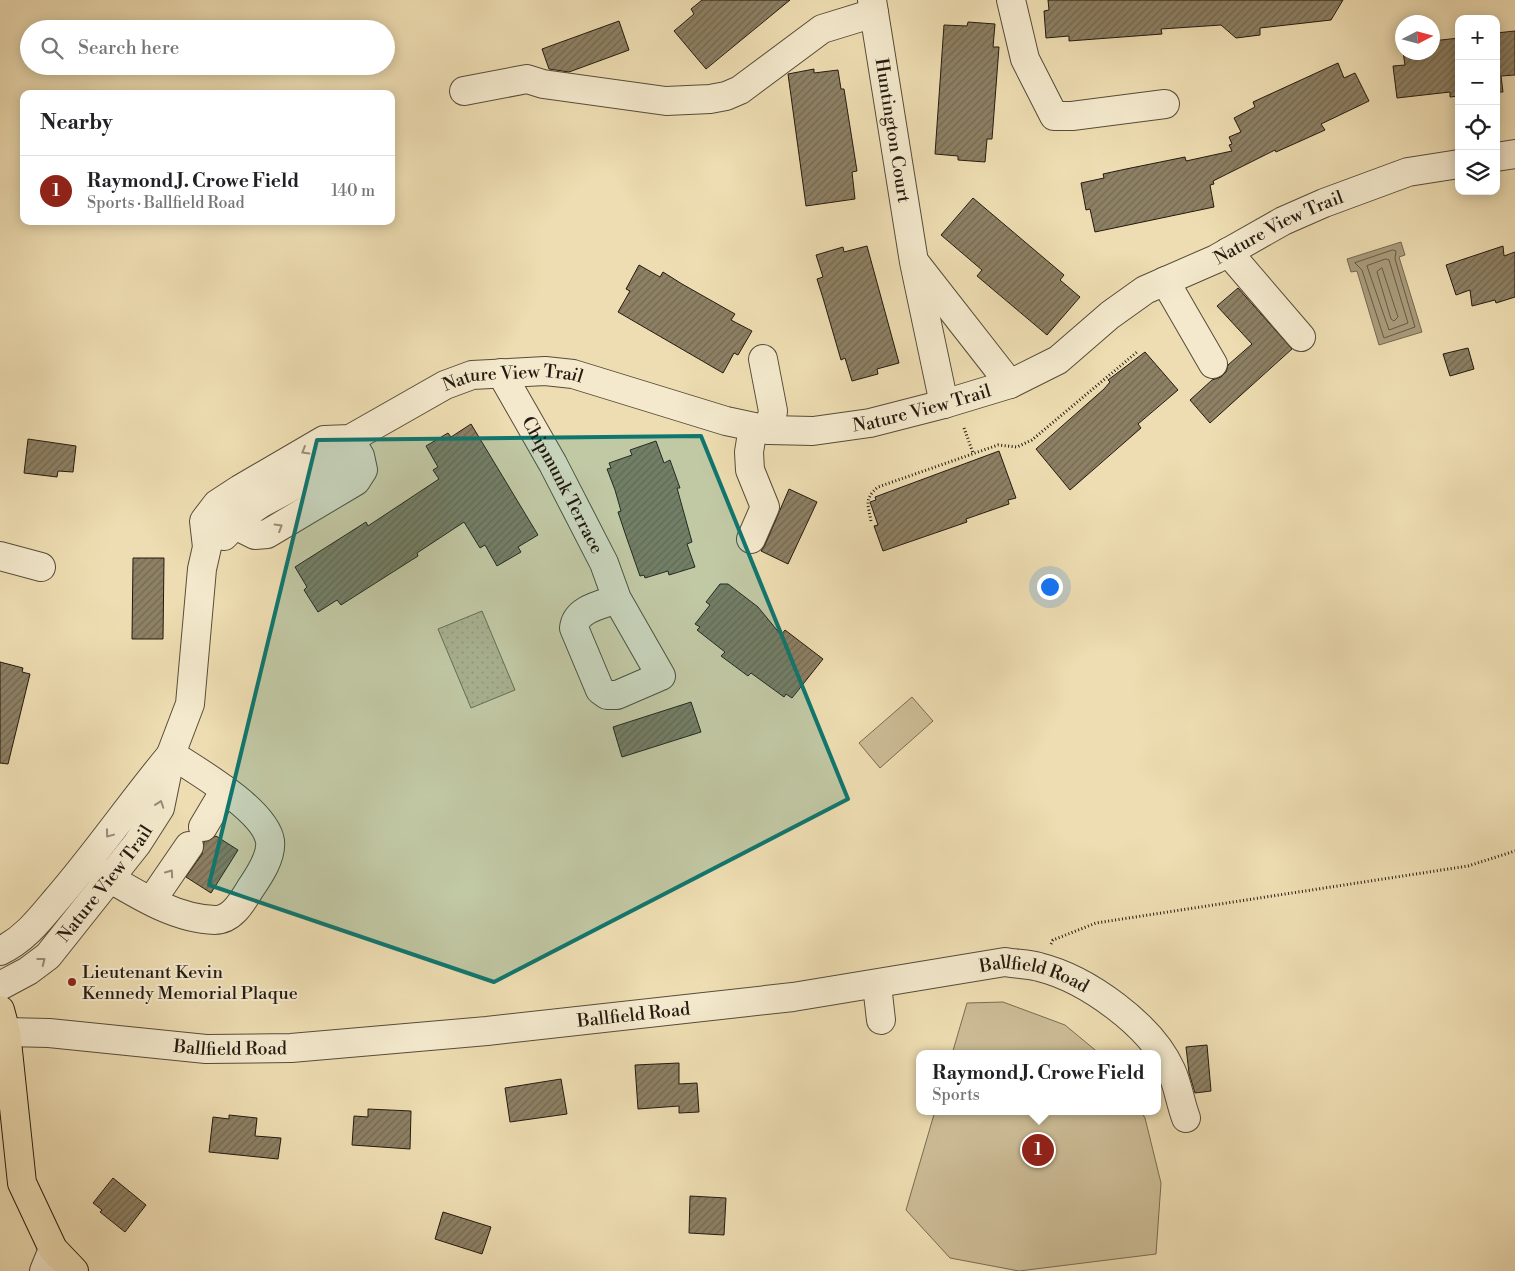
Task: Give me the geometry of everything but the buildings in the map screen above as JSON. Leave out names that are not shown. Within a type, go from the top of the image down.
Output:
[{"type":"main road","points":[[3,1021],[22,1183],[49,1260],[74,1271]]},
{"type":"street","points":[[1012,0],[1025,59],[1054,116],[1072,116],[1165,104]]},
{"type":"street","points":[[464,92],[527,79],[543,84],[666,101],[710,99],[740,90],[822,29],[873,6]]},
{"type":"street","name":"Huntington Court","points":[[873,6],[914,262],[944,404]]},
{"type":"street","points":[[1500,156],[1515,154]]},
{"type":"street","name":"Nature View Trail","points":[[0,986],[28,972],[48,956],[136,844],[160,808],[172,754],[190,704],[202,569],[208,547],[204,522],[217,504],[324,440],[350,439],[445,385],[472,376],[546,371],[573,374],[726,421],[761,428],[812,431],[870,423],[944,404],[1010,384],[1058,360],[1110,315],[1145,290],[1228,252],[1283,221],[1324,203],[1408,172],[1455,165]]},
{"type":"street","points":[[1228,252],[1301,337]]},
{"type":"street","name":"Huntington Court","points":[[914,262],[1010,384]]},
{"type":"street","points":[[1164,281],[1213,364]]},
{"type":"street","points":[[751,539],[765,507],[750,470],[749,452],[761,428],[773,411],[763,359]]},
{"type":"street","name":"Chipmunk Terrace","points":[[501,373],[553,464],[604,563],[617,599]]},
{"type":"street","points":[[208,547],[227,534],[260,504],[338,462],[350,439]]},
{"type":"street","points":[[0,556],[41,567]]},
{"type":"street","points":[[86,864],[152,900],[194,918],[218,920],[237,910],[264,868],[270,841],[262,823],[225,790],[172,754]]},
{"type":"street","name":"Nature View Trail","points":[[0,951],[28,932],[86,864],[141,790],[172,754]]},
{"type":"street","points":[[152,900],[225,790]]},
{"type":"street","name":"Ballfield Road","points":[[3,1021],[50,1033],[206,1049],[291,1048],[487,1031],[793,998],[1005,962],[1039,967],[1082,984],[1119,1010],[1154,1042],[1159,1050]]},
{"type":"street","points":[[877,985],[881,1020]]},
{"type":"street","name":"Ballfield Road","points":[[1161,1053],[1172,1071],[1186,1118]]},
{"type":"path","points":[[871,521],[867,501],[869,494],[878,487],[973,452],[998,445],[1017,447],[1032,440],[1137,352]]},
{"type":"path","points":[[964,428],[973,452]]},
{"type":"path","points":[[1039,967],[1053,940],[1096,923],[1468,866],[1515,851]]},
{"type":"highlighted area","points":[[701,436],[848,799],[494,982],[209,885],[317,440]]},
{"type":"shaded area","points":[[482,611],[515,690],[471,708],[438,629]]},
{"type":"shaded area","points":[[912,697],[933,721],[880,768],[859,743]]},
{"type":"shaded area","points":[[1003,1002],[1065,1025],[1095,1050],[953,1050],[967,1003]]},
{"type":"shaded area","points":[[934,1115],[1143,1115],[1161,1183],[1156,1254],[1019,1271],[950,1258],[906,1210]]},
{"type":"water","points":[[1401,242],[1405,255],[1399,257],[1422,332],[1379,345],[1357,271],[1351,272],[1347,259]]},
{"type":"place","name":"Lieutenant Kevin Kennedy Memorial Plaque","points":[[72,982]]},
{"type":"place","name":"Raymond J. Crowe Field","points":[[1038,1150]]}]
